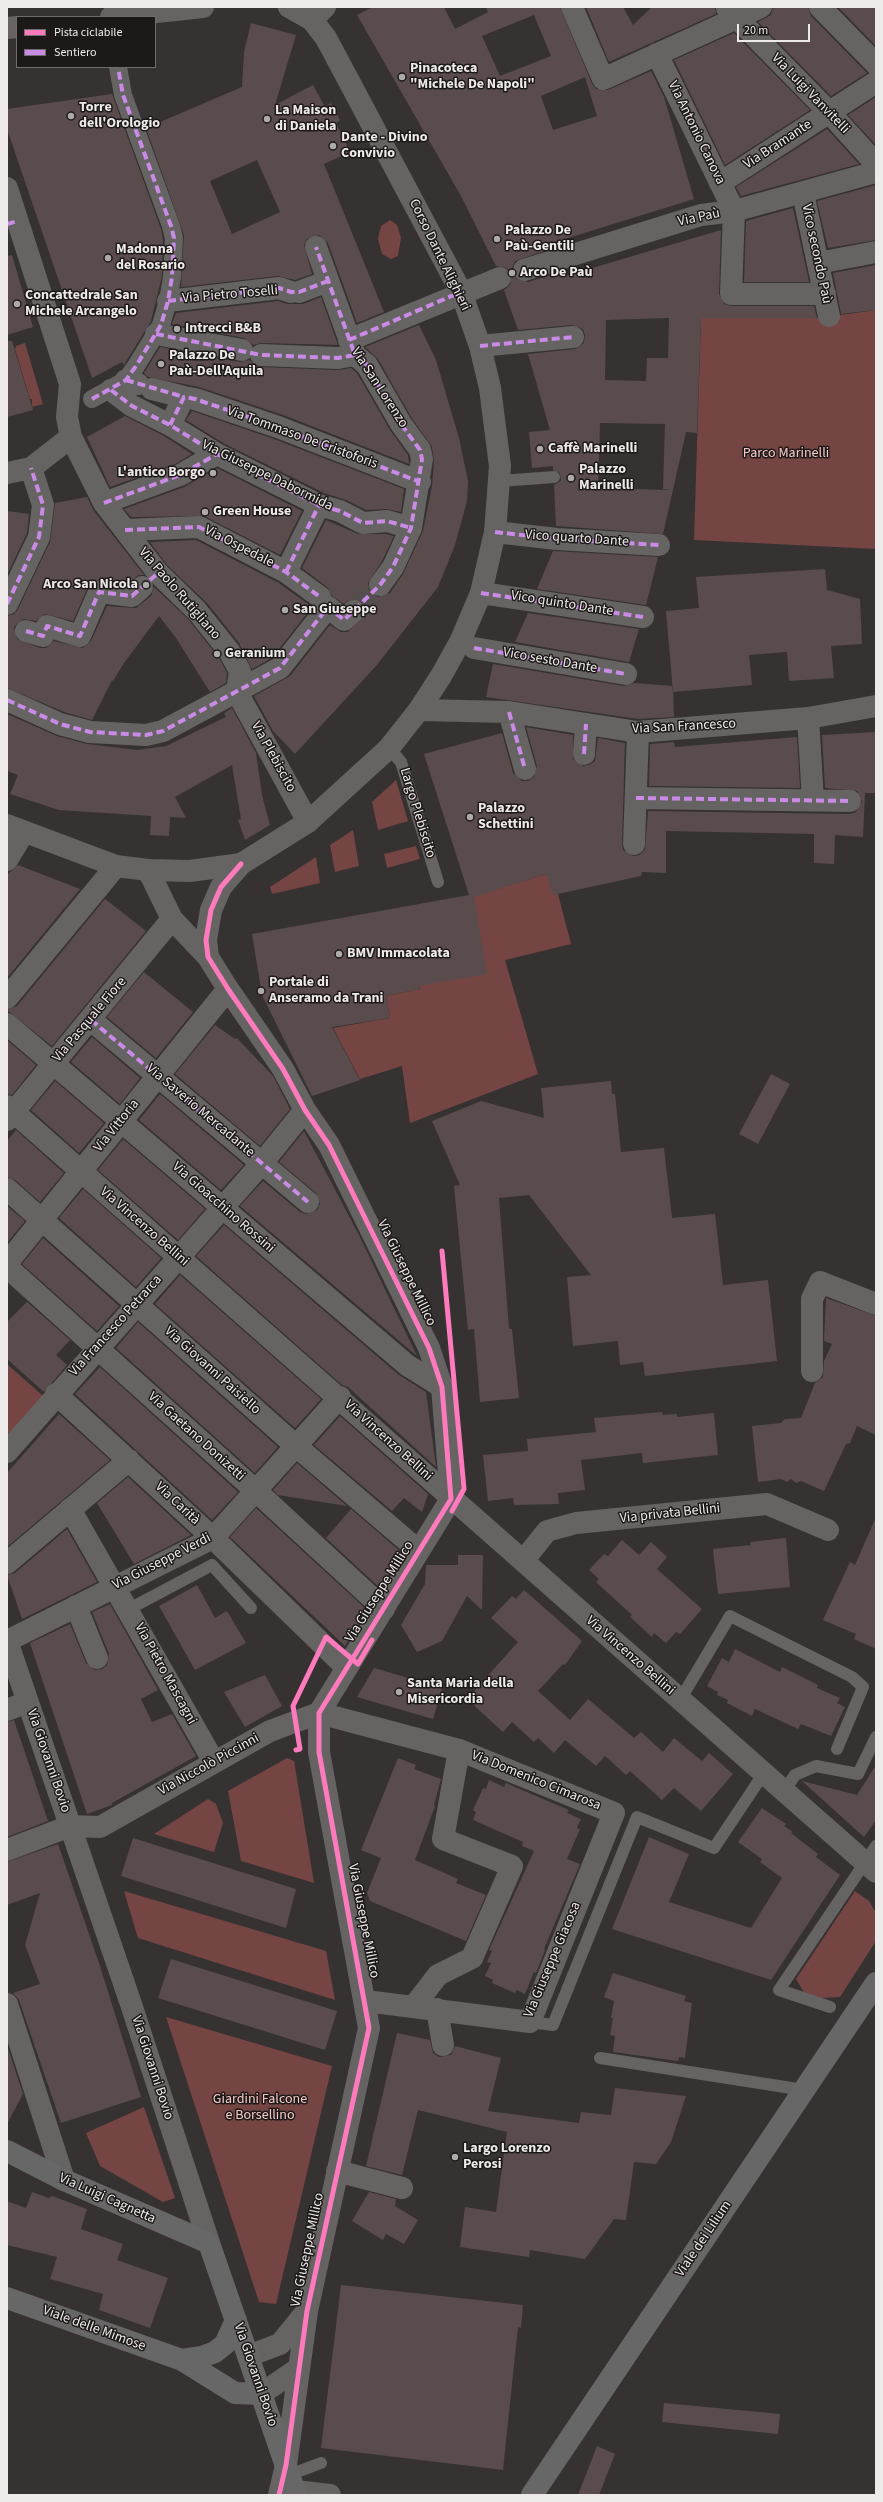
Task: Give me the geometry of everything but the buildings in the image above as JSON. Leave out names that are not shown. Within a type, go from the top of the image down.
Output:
[{"type":"main road","name":"Viale dei Lilium","points":[[532,2495],[876,1983]]},
{"type":"main road","name":"Via Luigi Cagnetta","points":[[7,2152],[64,2180],[209,2243]]},
{"type":"main road","name":"Via Giovanni Bovio","points":[[209,2243],[261,2394],[289,2484]]},
{"type":"main road","name":"Viale delle Mimose","points":[[7,2298],[182,2360],[235,2393],[261,2394]]},
{"type":"main road","name":"Viale delle Mimose","points":[[182,2360],[202,2357],[215,2352],[224,2344],[236,2320]]},
{"type":"street","points":[[119,16],[203,7]]},
{"type":"street","points":[[289,7],[318,14]]},
{"type":"street","points":[[572,7],[603,78],[657,54],[732,12],[761,7]]},
{"type":"street","points":[[820,7],[876,64]]},
{"type":"street","name":"Via Luigi Vanvitelli","points":[[732,12],[829,112],[876,164]]},
{"type":"street","name":"Corso Dante Alighieri","points":[[318,14],[326,38],[461,292],[480,346],[496,427],[500,481],[496,532],[481,592],[460,642],[419,710]]},
{"type":"street","name":"Via Antonio Canova","points":[[657,54],[734,211]]},
{"type":"street","points":[[118,68],[123,95],[174,238],[172,277],[168,301],[156,334],[124,388]]},
{"type":"street","name":"Via Bramante","points":[[720,183],[876,82]]},
{"type":"street","name":"Via Paù","points":[[524,270],[701,215],[734,211],[876,172]]},
{"type":"street","name":"Via Paolo Rutigliano","points":[[7,188],[12,223],[70,384],[67,416],[71,437],[104,503],[125,530],[151,580],[197,611],[229,651],[240,671],[237,692]]},
{"type":"street","name":"Vico secondo Paù","points":[[803,193],[825,294],[828,316]]},
{"type":"street","points":[[734,211],[731,294],[825,294]]},
{"type":"street","name":"Via San Lorenzo","points":[[316,247],[352,347],[367,365],[400,424],[420,450],[422,459],[420,482],[411,528],[393,567],[380,585]]},
{"type":"street","points":[[818,263],[876,252]]},
{"type":"street","points":[[156,334],[251,352],[338,358],[352,347],[461,292],[500,278]]},
{"type":"street","name":"Via Pietro Toselli","points":[[168,301],[279,288],[295,292],[328,281]]},
{"type":"street","points":[[480,346],[573,337]]},
{"type":"street","name":"Via Tommaso De Cristoforis","points":[[124,388],[184,397],[278,427],[420,482]]},
{"type":"street","name":"Via Giuseppe Dabormida","points":[[124,388],[132,406],[170,425],[216,454],[319,505],[340,511],[363,523],[387,521],[411,528]]},
{"type":"street","points":[[170,425],[184,397]]},
{"type":"street","points":[[7,473],[30,468],[71,437]]},
{"type":"street","points":[[104,503],[180,474],[216,454]]},
{"type":"street","points":[[7,604],[40,537],[43,505],[30,468]]},
{"type":"street","points":[[286,572],[319,505]]},
{"type":"street","name":"Via Ospedale","points":[[125,530],[199,527],[286,572],[320,597]]},
{"type":"street","name":"Vico quarto Dante","points":[[496,532],[557,539],[659,545]]},
{"type":"street","points":[[26,632],[43,636],[47,626],[80,636],[99,592],[132,596],[151,580]]},
{"type":"street","name":"Vico quinto Dante","points":[[481,592],[642,617]]},
{"type":"street","points":[[7,700],[60,724],[90,732],[146,735],[163,731],[280,668],[328,607],[344,620],[354,611]]},
{"type":"street","name":"Vico sesto Dante","points":[[474,648],[626,674]]},
{"type":"street","name":"Via Plebiscito","points":[[237,692],[300,828]]},
{"type":"street","name":"Via San Francesco","points":[[419,710],[509,712],[638,732],[808,718],[876,706]]},
{"type":"street","name":"Largo Plebiscito","points":[[241,864],[300,828],[389,748],[419,710]]},
{"type":"street","points":[[509,712],[525,769]]},
{"type":"street","points":[[808,718],[813,800]]},
{"type":"street","points":[[584,754],[586,724]]},
{"type":"street","points":[[634,844],[638,732]]},
{"type":"street","points":[[636,798],[850,801]]},
{"type":"street","points":[[7,860],[15,828],[116,866],[148,870],[190,871],[241,864]]},
{"type":"street","points":[[208,957],[206,940],[210,910],[221,887],[241,864]]},
{"type":"street","points":[[7,998],[116,866]]},
{"type":"street","points":[[148,870],[172,919],[208,957],[228,989]]},
{"type":"street","name":"Via Pasquale Fiore","points":[[9,1113],[53,1065],[91,1020],[172,919]]},
{"type":"street","name":"Via Vittoria","points":[[7,1263],[228,989]]},
{"type":"street","name":"Via Giuseppe Millico","points":[[228,989],[283,1069],[305,1110],[329,1145],[422,1334],[442,1387],[451,1499],[319,1713],[319,1752],[366,2001],[369,2028],[307,2311],[299,2368],[289,2484]]},
{"type":"street","name":"Via Saverio Mercadante","points":[[91,1020],[308,1202]]},
{"type":"street","name":"Via Gioacchino Rossini","points":[[7,1024],[53,1065],[122,1120],[407,1365],[442,1387]]},
{"type":"street","name":"Via Francesco Petrarca","points":[[7,1452],[56,1394],[262,1163],[305,1110]]},
{"type":"street","name":"Via Vincenzo Bellini","points":[[9,1113],[81,1171],[340,1397],[451,1499],[784,1792],[872,1860]]},
{"type":"street","name":"Via Giovanni Paisiello","points":[[7,1189],[296,1446],[419,1551]]},
{"type":"street","name":"Via Gaetano Donizetti","points":[[7,1267],[96,1349],[256,1490],[384,1609]]},
{"type":"street","points":[[812,1371],[812,1299],[820,1282],[876,1304]]},
{"type":"street","name":"Via Carità","points":[[56,1394],[214,1538],[347,1668]]},
{"type":"street","name":"Via Giuseppe Verdi","points":[[7,1641],[214,1538],[340,1397]]},
{"type":"street","points":[[7,1562],[129,1460]]},
{"type":"street","name":"Via privata Bellini","points":[[523,1561],[547,1530],[576,1523],[767,1504],[828,1530]]},
{"type":"street","name":"Via Pietro Mascagni","points":[[70,1509],[129,1609],[214,1762]]},
{"type":"street","points":[[76,1606],[97,1658]]},
{"type":"street","name":"Via Giovanni Bovio","points":[[7,1641],[209,2243]]},
{"type":"street","points":[[7,1710],[27,1702]]},
{"type":"street","name":"Via Niccolò Piccinni","points":[[70,1826],[100,1827],[270,1731],[319,1713]]},
{"type":"street","name":"Via Domenico Cimarosa","points":[[319,1713],[458,1750],[614,1813]]},
{"type":"street","name":"Via Domenico Cimarosa","points":[[414,2006],[438,1975],[472,1958],[512,1866],[443,1839],[458,1750]]},
{"type":"street","name":"Via Giuseppe Giacosa","points":[[366,2001],[530,2022],[614,1813]]},
{"type":"street","points":[[7,1850],[70,1826]]},
{"type":"street","points":[[7,2004],[64,2180]]},
{"type":"street","points":[[437,2009],[443,2045]]},
{"type":"street","points":[[338,2171],[402,2188]]},
{"type":"street","name":"Via Giuseppe Millico","points":[[248,2356],[280,2344],[307,2311]]},
{"type":"street","points":[[261,2394],[299,2368]]},
{"type":"street","points":[[289,2484],[330,2495]]},
{"type":"lane","points":[[500,481],[554,478]]},
{"type":"lane","name":"Largo Plebiscito","points":[[389,748],[401,762],[438,882]]},
{"type":"lane","points":[[129,1609],[212,1565],[250,1608]]},
{"type":"lane","points":[[680,1700],[730,1616],[852,1677],[862,1688],[836,1749]]},
{"type":"lane","points":[[784,1792],[795,1775],[816,1766],[858,1774],[876,1737]]},
{"type":"lane","points":[[530,2022],[553,2025],[637,1817],[714,1848],[764,1773]]},
{"type":"lane","points":[[830,2007],[780,1990],[872,1860]]},
{"type":"lane","points":[[600,2058],[804,2090]]},
{"type":"lane","points":[[289,2484],[321,2463]]},
{"type":"green space","points":[[390,220],[397,225],[401,238],[398,256],[391,259],[382,254],[378,239],[381,226]]},
{"type":"green space","name":"Parco Marinelli","points":[[876,310],[876,549],[694,540],[701,318],[819,318]]},
{"type":"green space","points":[[25,343],[43,404],[32,407],[32,399],[30,399],[15,349],[16,346]]},
{"type":"green space","points":[[396,780],[408,821],[378,830],[372,802]]},
{"type":"green space","points":[[353,830],[359,866],[335,872],[330,845]]},
{"type":"green space","points":[[416,846],[420,859],[387,868],[384,854]]},
{"type":"green space","points":[[316,857],[320,883],[272,894],[270,887]]},
{"type":"green space","points":[[546,874],[558,894],[571,944],[505,960],[538,1074],[410,1123],[402,1066],[360,1079],[333,1028],[390,1018],[386,996],[420,989],[418,979],[474,896]]},
{"type":"green space","points":[[7,1364],[43,1396],[7,1437]]},
{"type":"green space","points":[[287,1758],[294,1761],[314,1883],[241,1861],[228,1791]]},
{"type":"green space","points":[[208,1799],[216,1804],[223,1823],[214,1852],[154,1834]]},
{"type":"green space","points":[[124,1891],[326,1951],[335,2000],[138,1938]]},
{"type":"green space","points":[[855,1891],[869,1901],[876,1913],[876,1941],[840,1997],[821,1998],[805,1994],[796,1979]]},
{"type":"green space","name":"Giardini Falcone e Borsellino","points":[[166,2017],[332,2066],[276,2304],[259,2302]]},
{"type":"green space","points":[[144,2107],[175,2198],[163,2202],[100,2166],[86,2133]]},
{"type":"tunnel","points":[[354,611],[380,585]]},
{"type":"marked path","points":[[92,399],[126,380],[136,366],[161,325],[168,301],[172,277],[174,238],[171,226],[123,95],[118,68]]},
{"type":"marked path","points":[[7,224],[18,221]]},
{"type":"marked path","points":[[7,700],[60,724],[90,732],[146,735],[163,731],[280,668],[328,607],[344,620],[380,585],[393,567],[411,528],[422,459],[420,450],[401,424],[367,365],[355,355],[316,247]]},
{"type":"marked path","points":[[168,301],[279,288],[291,292],[299,292],[328,281]]},
{"type":"marked path","points":[[349,340],[461,292]]},
{"type":"marked path","points":[[156,334],[261,355],[338,358],[355,355]]},
{"type":"marked path","points":[[480,346],[573,337]]},
{"type":"marked path","points":[[126,380],[184,397]]},
{"type":"marked path","points":[[111,390],[132,406],[170,425],[217,454],[319,505],[340,511],[363,523],[387,521],[411,528]]},
{"type":"marked path","points":[[170,425],[184,397],[195,399],[278,427],[420,482]]},
{"type":"marked path","points":[[104,503],[180,475],[217,454]]},
{"type":"marked path","points":[[7,604],[39,537],[43,505],[31,468]]},
{"type":"marked path","points":[[286,572],[319,505]]},
{"type":"marked path","points":[[125,530],[199,527],[286,572],[320,597]]},
{"type":"marked path","points":[[495,532],[557,539],[659,545]]},
{"type":"marked path","points":[[26,631],[43,636],[47,626],[80,636],[99,592],[132,596],[158,573]]},
{"type":"marked path","points":[[481,593],[643,617]]},
{"type":"marked path","points":[[474,648],[626,674]]},
{"type":"marked path","points":[[509,712],[525,769]]},
{"type":"marked path","points":[[584,754],[586,724]]},
{"type":"marked path","points":[[636,798],[850,801]]},
{"type":"marked path","points":[[91,1020],[308,1202]]},
{"type":"cycle path","points":[[241,864],[221,887],[211,910],[206,940],[208,957],[283,1069],[305,1110],[329,1145],[429,1348],[442,1387],[451,1499],[319,1713],[319,1752],[369,2028],[307,2311],[286,2465],[279,2495]]},
{"type":"cycle path","points":[[442,1251],[464,1489],[452,1511]]},
{"type":"cycle path","points":[[296,1750],[300,1749],[293,1706],[326,1637],[358,1664],[372,1640]]},
{"type":"place","name":"Pinacoteca \"Michele De Napoli\"","points":[[402,77]]},
{"type":"place","name":"Torre dell'Orologio","points":[[71,116]]},
{"type":"place","name":"La Maison di Daniela","points":[[267,119]]},
{"type":"place","name":"Dante - Divino Convivio","points":[[333,146]]},
{"type":"place","name":"Palazzo De Paù-Gentili","points":[[497,239]]},
{"type":"place","name":"Madonna del Rosario","points":[[108,258]]},
{"type":"place","name":"Arco De Paù","points":[[512,273]]},
{"type":"place","name":"Concattedrale San Michele Arcangelo","points":[[17,304]]},
{"type":"place","name":"Intrecci B&B","points":[[177,329]]},
{"type":"place","name":"Palazzo De Paù-Dell'Aquila","points":[[161,364]]},
{"type":"place","name":"Caffè Marinelli","points":[[540,449]]},
{"type":"place","name":"L'antico Borgo","points":[[213,473]]},
{"type":"place","name":"Palazzo Marinelli","points":[[571,478]]},
{"type":"place","name":"Green House","points":[[205,512]]},
{"type":"place","name":"Arco San Nicola","points":[[146,585]]},
{"type":"place","name":"San Giuseppe","points":[[285,610]]},
{"type":"place","name":"Geranium","points":[[217,654]]},
{"type":"place","name":"Palazzo Schettini","points":[[470,817]]},
{"type":"place","name":"BMV Immacolata","points":[[339,954]]},
{"type":"place","name":"Portale di Anseramo da Trani","points":[[261,991]]},
{"type":"place","name":"Santa Maria della Misericordia","points":[[399,1692]]},
{"type":"place","name":"Largo Lorenzo Perosi","points":[[455,2157]]}]
